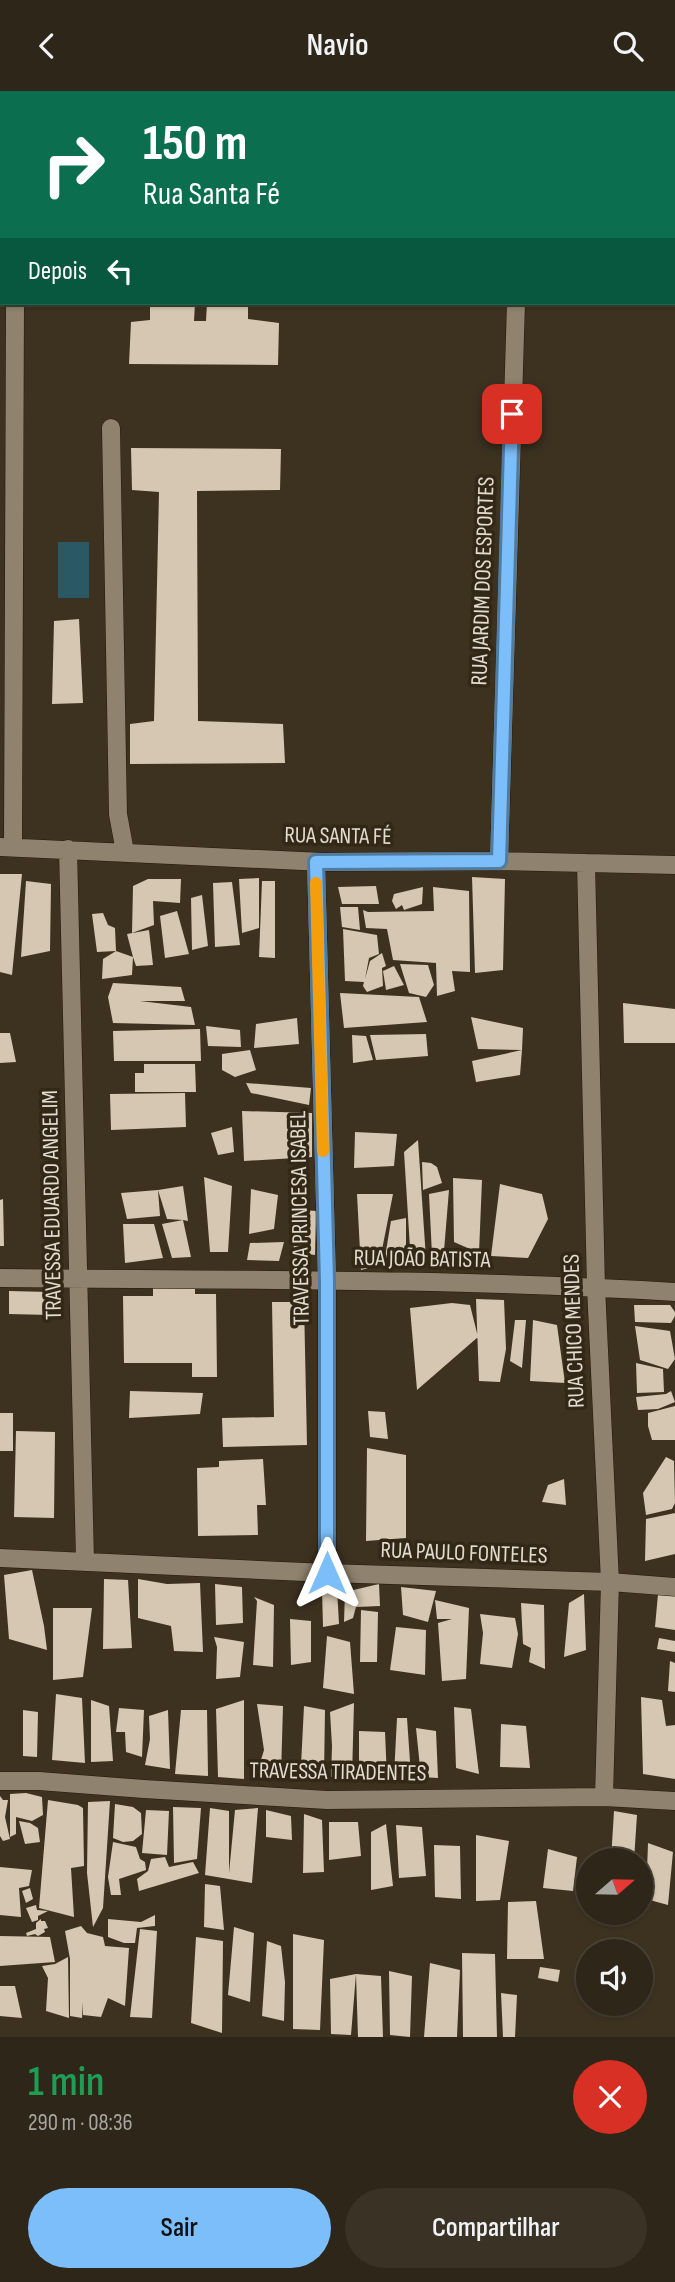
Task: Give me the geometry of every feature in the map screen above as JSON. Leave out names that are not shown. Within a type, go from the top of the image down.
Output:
[{"type":"street","points":[[6,847],[8,338],[15,305]]},
{"type":"street","name":"RUA JARDIM DOS ESPORTES","points":[[499,861],[516,305]]},
{"type":"street","points":[[111,428],[118,814],[125,852]]},
{"type":"street","name":"RUA SANTA FÉ","points":[[6,847],[316,862],[499,861],[675,865]]},
{"type":"street","name":"TRAVESSA EDUARDO ANGELIM","points":[[68,849],[85,1560]]},
{"type":"street","name":"TRAVESSA PRINCESA ISABEL","points":[[316,862],[327,1281],[327,1573]]},
{"type":"street","name":"RUA CHICO MENDES","points":[[586,863],[596,1287],[610,1582],[604,1797]]},
{"type":"street","name":"RUA JOÃO BATISTA","points":[[0,1277],[327,1281],[596,1287],[675,1292]]},
{"type":"street","name":"RUA PAULO FONTELES","points":[[0,1558],[327,1573],[610,1582],[675,1587]]},
{"type":"street","name":"TRAVESSA TIRADENTES","points":[[0,1781],[40,1781],[327,1800],[604,1797],[675,1801]]},
{"type":"water","points":[[58,542],[89,542],[89,598],[58,598]]},
{"type":"building","points":[[150,305],[195,305],[194,321],[206,321],[207,305],[248,305],[248,319],[279,323],[278,365],[129,364],[131,322],[150,320]]},
{"type":"building","points":[[131,448],[281,449],[280,490],[197,491],[198,721],[283,724],[285,763],[130,764],[130,724],[154,721],[159,492],[132,490]]},
{"type":"building","points":[[79,619],[83,703],[52,704],[54,621]]},
{"type":"building","points":[[0,874],[22,874],[12,975],[0,972]]},
{"type":"building","points":[[472,877],[505,879],[503,970],[475,973]]},
{"type":"building","points":[[259,878],[259,928],[242,933],[239,879]]},
{"type":"building","points":[[148,879],[181,879],[180,903],[153,901],[154,925],[132,933],[133,886]]},
{"type":"building","points":[[26,881],[51,884],[50,951],[21,957]]},
{"type":"building","points":[[262,881],[275,881],[275,958],[259,957]]},
{"type":"building","points":[[232,882],[240,945],[215,947],[213,883]]},
{"type":"building","points":[[376,886],[379,904],[342,904],[338,887]]},
{"type":"building","points":[[423,887],[422,904],[404,910],[402,905],[396,909],[392,901],[394,894]]},
{"type":"building","points":[[433,887],[469,891],[470,972],[452,971],[455,991],[437,996],[436,963],[393,960],[387,929],[366,928],[363,910],[434,911]]},
{"type":"building","points":[[202,895],[208,946],[192,950],[191,898]]},
{"type":"building","points":[[340,907],[358,907],[360,930],[342,927]]},
{"type":"building","points":[[177,911],[189,954],[165,958],[160,916]]},
{"type":"building","points":[[103,913],[108,925],[115,928],[116,951],[97,952],[92,914]]},
{"type":"building","points":[[343,929],[377,935],[379,954],[369,958],[365,979],[370,961],[382,953],[386,966],[382,968],[383,986],[367,992],[363,986],[364,982],[345,981]]},
{"type":"building","points":[[149,930],[153,965],[136,966],[127,934]]},
{"type":"building","points":[[116,951],[133,957],[132,975],[102,979],[103,959]]},
{"type":"building","points":[[400,964],[428,965],[434,985],[426,997],[409,993]]},
{"type":"building","points":[[394,966],[404,985],[386,990],[383,971]]},
{"type":"building","points":[[113,983],[181,987],[185,1001],[140,1001],[191,1007],[195,1025],[113,1023],[108,997]]},
{"type":"building","points":[[340,993],[419,997],[427,1022],[344,1028]]},
{"type":"building","points":[[623,1003],[675,1009],[675,1043],[624,1043]]},
{"type":"building","points":[[471,1017],[523,1028],[522,1050],[478,1049]]},
{"type":"building","points":[[297,1018],[299,1044],[254,1048],[256,1024]]},
{"type":"building","points":[[206,1026],[240,1030],[241,1047],[208,1046]]},
{"type":"building","points":[[200,1029],[201,1061],[114,1061],[113,1031]]},
{"type":"building","points":[[0,1033],[10,1033],[16,1062],[0,1063]]},
{"type":"building","points":[[426,1034],[428,1056],[376,1060],[370,1035]]},
{"type":"building","points":[[352,1035],[366,1036],[373,1060],[353,1063]]},
{"type":"building","points":[[250,1050],[256,1070],[235,1077],[222,1070],[222,1054]]},
{"type":"building","points":[[522,1050],[520,1075],[476,1082],[472,1061]]},
{"type":"building","points":[[144,1064],[195,1064],[196,1092],[135,1092],[135,1073],[144,1073]]},
{"type":"building","points":[[246,1083],[311,1088],[309,1105],[251,1093]]},
{"type":"building","points":[[185,1093],[186,1127],[111,1130],[110,1094]]},
{"type":"building","points":[[242,1111],[312,1113],[312,1157],[244,1161]]},
{"type":"building","points":[[232,1127],[234,1152],[218,1155],[211,1133]]},
{"type":"building","points":[[355,1132],[397,1134],[394,1166],[354,1168]]},
{"type":"building","points":[[418,1140],[426,1259],[411,1264],[404,1152]]},
{"type":"building","points":[[422,1162],[437,1167],[442,1183],[423,1190]]},
{"type":"building","points":[[204,1177],[232,1186],[228,1252],[210,1252]]},
{"type":"building","points":[[453,1178],[482,1180],[479,1253],[454,1242]]},
{"type":"building","points":[[500,1184],[542,1194],[548,1219],[528,1258],[491,1256]]},
{"type":"building","points":[[183,1186],[188,1221],[167,1219],[158,1190]]},
{"type":"building","points":[[251,1189],[278,1195],[274,1229],[249,1234]]},
{"type":"building","points":[[158,1190],[160,1216],[127,1219],[121,1193]]},
{"type":"building","points":[[449,1190],[444,1251],[432,1255],[429,1194]]},
{"type":"building","points":[[357,1194],[393,1194],[379,1265],[361,1270]]},
{"type":"building","points":[[3,1199],[4,1246],[0,1246],[0,1200]]},
{"type":"building","points":[[292,1209],[316,1211],[315,1255],[294,1252]]},
{"type":"building","points":[[406,1218],[406,1259],[384,1263],[391,1221]]},
{"type":"building","points":[[183,1220],[191,1257],[172,1258],[162,1224]]},
{"type":"building","points":[[123,1224],[154,1224],[163,1258],[125,1263]]},
{"type":"building","points":[[284,1242],[279,1261],[247,1260],[250,1243]]},
{"type":"building","points":[[153,1288],[195,1288],[195,1294],[216,1294],[217,1377],[192,1377],[192,1363],[124,1363],[123,1296],[153,1296]]},
{"type":"building","points":[[9,1291],[50,1292],[50,1315],[9,1314]]},
{"type":"building","points":[[476,1299],[504,1300],[506,1349],[500,1382],[479,1381]]},
{"type":"building","points":[[272,1302],[304,1302],[307,1445],[223,1447],[222,1418],[274,1417]]},
{"type":"building","points":[[452,1303],[470,1305],[478,1337],[417,1390],[410,1308]]},
{"type":"building","points":[[634,1305],[670,1305],[675,1316],[671,1323],[635,1322]]},
{"type":"building","points":[[515,1320],[526,1320],[522,1368],[510,1361]]},
{"type":"building","points":[[533,1320],[557,1325],[565,1383],[530,1381]]},
{"type":"building","points":[[635,1326],[670,1331],[675,1359],[668,1369],[640,1360]]},
{"type":"building","points":[[636,1363],[663,1369],[664,1392],[637,1393]]},
{"type":"building","points":[[130,1391],[203,1393],[200,1414],[129,1418]]},
{"type":"building","points":[[671,1391],[675,1402],[658,1409],[638,1410],[636,1397],[666,1394]]},
{"type":"building","points":[[675,1406],[675,1440],[652,1440],[648,1413]]},
{"type":"building","points":[[368,1411],[385,1412],[388,1439],[370,1437]]},
{"type":"building","points":[[0,1413],[13,1413],[13,1451],[0,1451]]},
{"type":"building","points":[[16,1431],[55,1432],[54,1518],[14,1517]]},
{"type":"building","points":[[367,1448],[406,1455],[406,1538],[366,1541]]},
{"type":"building","points":[[666,1457],[674,1461],[675,1503],[672,1509],[646,1515],[643,1493]]},
{"type":"building","points":[[263,1459],[266,1505],[257,1505],[258,1535],[198,1536],[197,1468],[219,1467],[219,1461]]},
{"type":"building","points":[[564,1479],[566,1505],[542,1502],[548,1485]]},
{"type":"building","points":[[675,1513],[675,1554],[645,1561],[646,1519]]},
{"type":"building","points":[[32,1570],[47,1650],[9,1639],[4,1575]]},
{"type":"building","points":[[104,1579],[128,1580],[132,1648],[103,1649]]},
{"type":"building","points":[[138,1579],[167,1584],[200,1583],[203,1652],[174,1651],[171,1626],[138,1618]]},
{"type":"building","points":[[215,1584],[242,1587],[243,1623],[216,1625]]},
{"type":"building","points":[[379,1584],[380,1606],[356,1607],[353,1618],[344,1622],[345,1592]]},
{"type":"building","points":[[401,1587],[436,1591],[428,1622],[403,1615]]},
{"type":"building","points":[[337,1588],[339,1624],[323,1627],[322,1589]]},
{"type":"building","points":[[584,1594],[586,1650],[564,1657],[569,1603]]},
{"type":"building","points":[[658,1594],[675,1596],[675,1630],[655,1627]]},
{"type":"building","points":[[254,1597],[274,1605],[273,1667],[253,1665],[257,1601]]},
{"type":"building","points":[[435,1600],[469,1608],[466,1679],[442,1681],[438,1623],[452,1619],[437,1619]]},
{"type":"building","points":[[521,1603],[544,1605],[545,1669],[529,1662],[531,1648],[523,1644]]},
{"type":"building","points":[[53,1608],[92,1608],[83,1677],[53,1680]]},
{"type":"building","points":[[361,1610],[378,1612],[377,1662],[360,1662]]},
{"type":"building","points":[[480,1614],[515,1618],[518,1634],[512,1668],[480,1664],[483,1633]]},
{"type":"building","points":[[290,1619],[311,1621],[311,1662],[291,1665]]},
{"type":"building","points":[[396,1627],[426,1630],[425,1675],[390,1670]]},
{"type":"building","points":[[327,1636],[350,1642],[354,1694],[323,1688]]},
{"type":"building","points":[[214,1637],[244,1642],[240,1677],[216,1679],[217,1647]]},
{"type":"building","points":[[659,1638],[675,1641],[675,1652],[657,1649]]},
{"type":"building","points":[[670,1661],[675,1663],[675,1692],[668,1691]]},
{"type":"building","points":[[56,1694],[82,1698],[85,1763],[52,1760]]},
{"type":"building","points":[[641,1697],[662,1700],[666,1726],[675,1725],[675,1779],[643,1774]]},
{"type":"building","points":[[91,1700],[109,1706],[113,1761],[91,1762]]},
{"type":"building","points":[[244,1700],[244,1779],[218,1777],[216,1709]]},
{"type":"building","points":[[354,1703],[352,1777],[331,1777],[330,1712]]},
{"type":"building","points":[[257,1704],[283,1706],[281,1775],[257,1773],[264,1750]]},
{"type":"building","points":[[304,1706],[325,1710],[324,1776],[301,1765]]},
{"type":"building","points":[[454,1707],[471,1709],[479,1774],[456,1768]]},
{"type":"building","points":[[119,1708],[144,1710],[142,1757],[126,1752],[125,1732],[116,1732]]},
{"type":"building","points":[[23,1710],[38,1712],[37,1757],[23,1756]]},
{"type":"building","points":[[168,1710],[170,1769],[145,1765],[150,1739],[149,1716]]},
{"type":"building","points":[[181,1710],[207,1710],[208,1776],[175,1774]]},
{"type":"building","points":[[397,1718],[407,1718],[411,1776],[394,1775]]},
{"type":"building","points":[[501,1724],[526,1726],[530,1768],[500,1767]]},
{"type":"building","points":[[416,1728],[436,1731],[438,1778],[421,1777]]},
{"type":"building","points":[[359,1731],[385,1732],[387,1779],[359,1778]]},
{"type":"building","points":[[26,1793],[42,1797],[43,1815],[32,1821],[16,1817],[16,1834],[10,1837],[10,1794]]},
{"type":"building","points":[[0,1796],[3,1800],[8,1800],[5,1817],[10,1839],[3,1841],[0,1836]]},
{"type":"building","points":[[48,1800],[83,1808],[84,1866],[71,1868],[74,1917],[39,1908]]},
{"type":"building","points":[[110,1801],[103,1908],[93,1927],[87,1873],[88,1802]]},
{"type":"building","points":[[115,1804],[133,1807],[141,1813],[142,1834],[133,1841],[123,1842],[113,1838]]},
{"type":"building","points":[[173,1807],[201,1808],[197,1859],[174,1863]]},
{"type":"building","points":[[210,1808],[229,1811],[229,1873],[235,1810],[258,1808],[252,1883],[205,1875]]},
{"type":"building","points":[[146,1810],[169,1811],[167,1855],[142,1853]]},
{"type":"building","points":[[266,1810],[291,1816],[292,1840],[266,1837]]},
{"type":"building","points":[[614,1811],[637,1815],[635,1848],[612,1848]]},
{"type":"building","points":[[304,1814],[322,1820],[324,1872],[303,1873]]},
{"type":"building","points":[[19,1821],[38,1828],[40,1842],[25,1844]]},
{"type":"building","points":[[329,1822],[358,1822],[361,1856],[329,1860]]},
{"type":"building","points":[[386,1824],[393,1886],[371,1890],[371,1832]]},
{"type":"building","points":[[396,1825],[422,1827],[426,1876],[399,1878]]},
{"type":"building","points":[[476,1835],[509,1841],[500,1900],[476,1901]]},
{"type":"building","points":[[113,1842],[136,1847],[140,1859],[145,1862],[146,1870],[119,1879],[121,1895],[111,1895],[108,1877]]},
{"type":"building","points":[[648,1843],[673,1852],[668,1905],[653,1901],[653,1848],[648,1848]]},
{"type":"building","points":[[434,1845],[460,1846],[461,1899],[435,1897]]},
{"type":"building","points":[[548,1849],[576,1857],[573,1891],[543,1888]]},
{"type":"building","points":[[165,1857],[169,1867],[193,1862],[199,1873],[139,1891],[137,1879],[148,1871],[151,1859]]},
{"type":"building","points":[[0,1867],[32,1870],[29,1886],[19,1888],[21,1917],[0,1915]]},
{"type":"building","points":[[205,1884],[220,1886],[224,1930],[204,1927]]},
{"type":"building","points":[[30,1888],[33,1899],[26,1903],[22,1891]]},
{"type":"building","points":[[536,1901],[544,1959],[507,1959],[508,1902]]},
{"type":"building","points":[[36,1905],[37,1910],[48,1911],[32,1922],[26,1908]]},
{"type":"building","points":[[155,1915],[155,1926],[137,1928],[135,1943],[124,1943],[108,1937],[108,1919],[141,1922]]},
{"type":"building","points":[[41,1919],[48,1928],[44,1929],[45,1932],[38,1936],[27,1936],[26,1933],[36,1929],[36,1923]]},
{"type":"building","points":[[81,1926],[87,1933],[103,1937],[105,1946],[129,1948],[125,2006],[108,1998],[101,2017],[83,2015],[83,2002],[82,2018],[70,2016],[70,1959],[65,1931]]},
{"type":"building","points":[[234,1927],[254,1933],[250,2002],[228,1995]]},
{"type":"building","points":[[140,1929],[157,1931],[152,2018],[130,2017]]},
{"type":"building","points":[[293,1934],[324,1940],[320,2030],[293,2029]]},
{"type":"building","points":[[0,1936],[50,1937],[55,1962],[0,1966]]},
{"type":"building","points":[[196,1937],[223,1941],[222,2033],[191,2023]]},
{"type":"building","points":[[267,1941],[281,1946],[285,1982],[284,2021],[262,2016]]},
{"type":"building","points":[[462,1953],[495,1954],[497,2037],[463,2037]]},
{"type":"building","points":[[68,1957],[69,2018],[46,2011],[48,1978],[42,1966],[55,1964]]},
{"type":"building","points":[[430,1963],[460,1970],[457,2037],[424,2037]]},
{"type":"building","points":[[540,1967],[560,1970],[558,1982],[538,1978]]},
{"type":"building","points":[[389,1971],[412,1976],[410,2037],[390,2035]]},
{"type":"building","points":[[356,1974],[351,2035],[331,2034],[330,1979]]},
{"type":"building","points":[[356,1974],[381,1976],[383,2037],[358,2037]]},
{"type":"building","points":[[0,1986],[15,1986],[22,2018],[0,2016]]},
{"type":"building","points":[[501,1993],[517,1995],[515,2037],[503,2037]]},
{"type":"slow traffic","points":[[316,883],[323,1151]]},
{"type":"route","points":[[327,1573],[327,1281],[316,862],[499,861],[512,414]]}]
